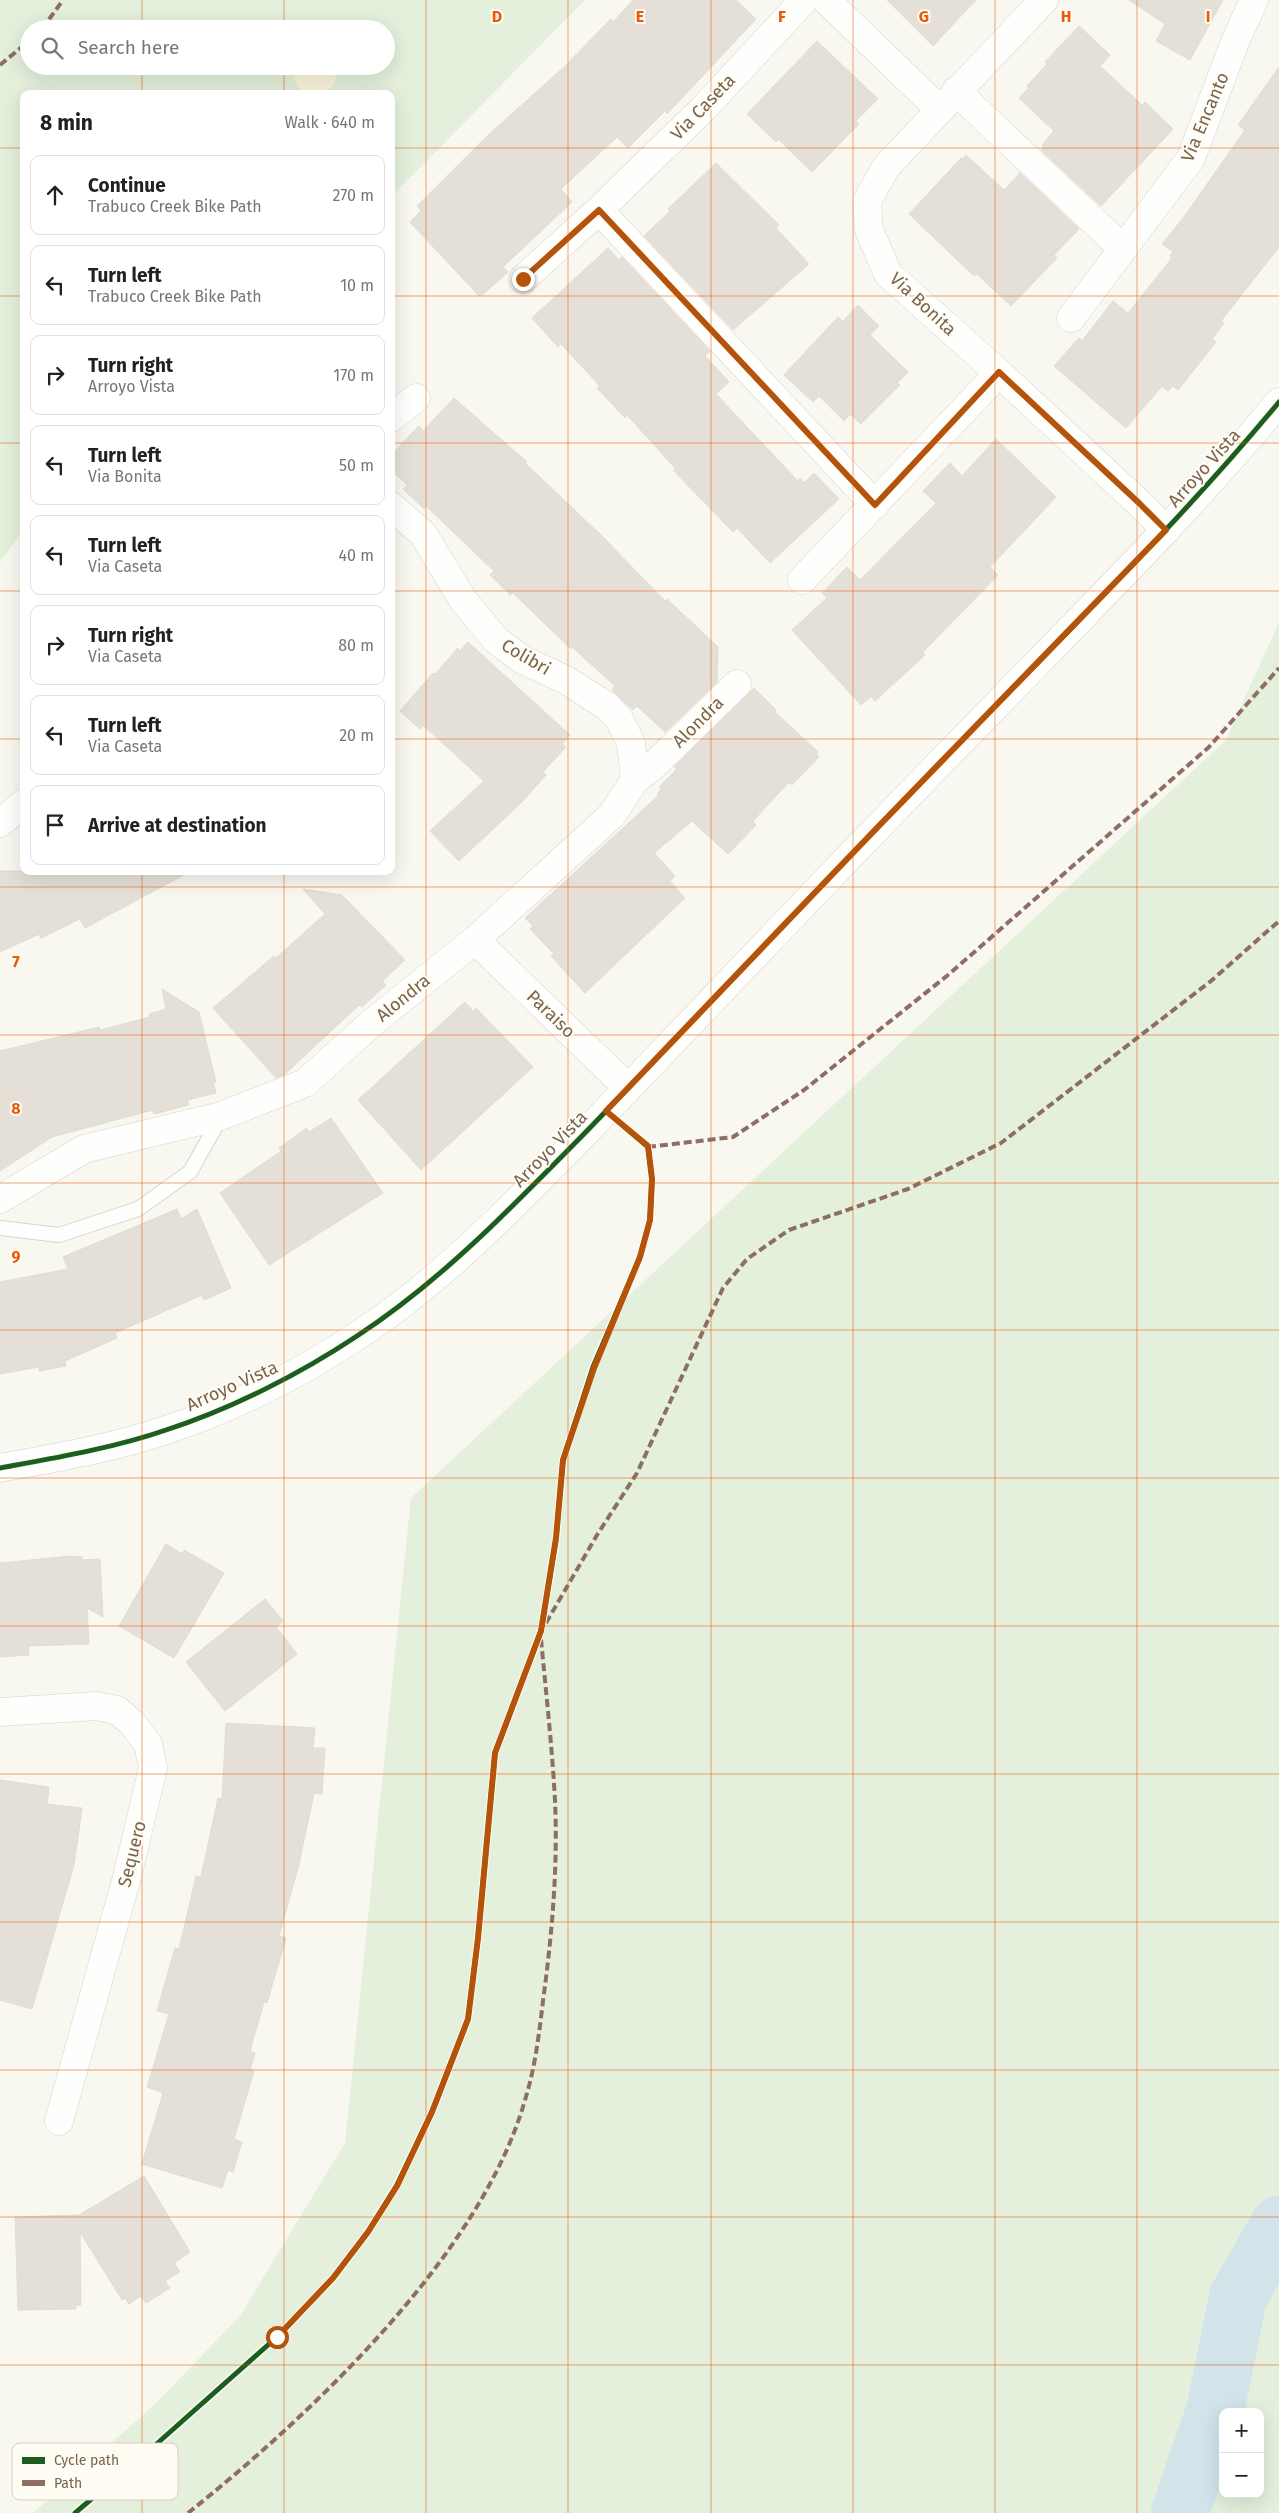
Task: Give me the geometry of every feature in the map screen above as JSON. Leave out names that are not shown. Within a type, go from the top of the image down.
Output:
[{"type":"street","name":"Via Caseta","points":[[523,279],[599,210],[704,108],[804,0]]},
{"type":"street","points":[[826,0],[948,100],[1122,248]]},
{"type":"street","name":"Via Bonita","points":[[1044,0],[886,167],[867,200],[868,230],[888,274],[999,372],[1166,530]]},
{"type":"street","name":"Via Encanto","points":[[1071,318],[1191,158],[1235,42],[1254,0]]},
{"type":"street","points":[[599,210],[875,505]]},
{"type":"street","points":[[802,580],[999,372]]},
{"type":"street","points":[[395,415],[416,398]]},
{"type":"street","name":"Arroyo Vista","points":[[0,1468],[53,1459],[166,1430],[296,1373],[358,1336],[415,1294],[473,1245],[628,1088],[1166,530],[1239,451],[1279,402]]},
{"type":"street","name":"Colibri","points":[[395,510],[423,534],[464,600],[496,640],[523,660],[566,680],[608,707],[619,719],[630,743],[634,780]]},
{"type":"street","name":"Alondra","points":[[0,1199],[84,1149],[222,1116],[305,1083],[373,1022],[475,940],[612,815],[634,780],[654,765],[737,684]]},
{"type":"street","points":[[0,823],[20,806]]},
{"type":"street","name":"Paraiso","points":[[475,940],[628,1088]]},
{"type":"street","name":"Sequero","points":[[0,1712],[96,1706],[117,1710],[132,1723],[148,1744],[153,1768],[127,1876],[59,2121]]},
{"type":"lane","points":[[0,1228],[59,1235],[138,1209],[190,1172],[222,1116]]},
{"type":"green space","points":[[0,0],[585,0],[395,193],[395,90],[20,90],[20,534],[0,562]]},
{"type":"green space","points":[[1279,622],[1279,2513],[33,2513],[48,2500],[178,2500],[178,2443],[111,2443],[155,2404],[240,2316],[345,2143],[411,1498],[1226,740]]},
{"type":"sand","points":[[294,75],[337,75],[336,79],[327,90],[302,90]]},
{"type":"building","points":[[633,0],[736,0],[756,19],[667,114],[665,111],[628,148],[617,137],[561,189],[572,202],[503,267],[508,272],[480,297],[410,222],[421,211],[417,206],[485,138],[564,67],[611,19],[613,22]]},
{"type":"building","points":[[887,0],[976,0],[933,46]]},
{"type":"building","points":[[1129,0],[1223,0],[1190,60],[1156,41],[1165,24]]},
{"type":"building","points":[[1079,26],[1110,55],[1100,66],[1142,105],[1145,102],[1173,129],[1101,206],[1041,150],[1044,147],[1042,145],[1054,131],[1019,98],[1047,64],[1045,62]]},
{"type":"building","points":[[817,41],[878,99],[856,121],[859,124],[812,172],[778,139],[776,142],[747,114]]},
{"type":"building","points":[[1279,67],[1279,247],[1221,321],[1224,323],[1212,339],[1216,342],[1178,390],[1173,386],[1168,391],[1162,386],[1126,428],[1054,366],[1079,338],[1082,341],[1113,301],[1128,313],[1172,258],[1170,256],[1173,252],[1162,244],[1184,217],[1245,130],[1238,125]]},
{"type":"building","points":[[966,155],[1004,190],[1020,173],[1079,229],[1054,255],[1057,258],[1011,306],[977,274],[974,276],[909,214],[961,158]]},
{"type":"building","points":[[716,163],[779,225],[776,228],[809,264],[733,330],[644,236],[670,211],[668,209]]},
{"type":"building","points":[[608,248],[619,260],[622,257],[710,351],[705,356],[729,382],[716,394],[798,481],[800,478],[804,483],[814,473],[839,499],[770,563],[737,528],[733,532],[673,470],[675,468],[627,415],[625,418],[597,388],[600,386],[561,344],[558,347],[532,318]]},
{"type":"building","points":[[858,305],[879,326],[870,335],[908,372],[897,383],[900,385],[861,424],[850,414],[844,421],[819,396],[813,402],[784,375],[838,317],[843,321]]},
{"type":"building","points":[[454,398],[527,462],[525,463],[600,534],[665,601],[667,599],[718,647],[717,682],[665,732],[637,706],[633,710],[612,690],[615,686],[572,647],[571,649],[513,593],[510,595],[490,575],[494,571],[426,506],[424,509],[403,489],[407,485],[395,474],[395,451],[419,426],[423,431]]},
{"type":"building","points":[[996,439],[1056,497],[990,567],[998,575],[923,652],[925,655],[875,701],[871,696],[861,705],[792,630],[827,598],[822,593],[847,567],[860,580],[936,503],[923,491],[950,463],[962,476]]},
{"type":"building","points":[[468,642],[570,735],[562,744],[566,747],[543,772],[546,775],[520,804],[459,861],[430,831],[484,781],[423,725],[420,729],[400,711],[433,673],[435,674],[458,648],[460,651]]},
{"type":"building","points":[[754,688],[776,710],[775,712],[818,752],[816,754],[819,757],[792,785],[789,782],[753,821],[756,825],[728,854],[692,821],[654,853],[675,876],[670,881],[685,898],[585,993],[551,956],[554,954],[530,929],[533,926],[525,918],[659,795],[657,794],[661,789],[659,787],[677,769],[674,767]]},
{"type":"building","points":[[0,871],[20,871],[20,875],[184,875],[85,928],[80,919],[41,938],[39,934],[0,952]]},
{"type":"building","points":[[303,889],[342,895],[405,960],[382,981],[386,985],[362,1007],[359,1005],[284,1075],[276,1078],[213,1008],[274,956],[276,958],[325,914]]},
{"type":"building","points":[[162,989],[199,1012],[216,1082],[213,1082],[216,1093],[187,1100],[189,1105],[154,1114],[153,1110],[52,1137],[0,1171],[0,1051],[99,1027],[100,1030],[150,1017],[149,1014],[166,1009]]},
{"type":"building","points":[[465,1002],[473,1011],[476,1008],[533,1067],[421,1170],[358,1100]]},
{"type":"building","points":[[331,1118],[383,1193],[269,1265],[220,1193],[281,1151],[279,1148],[307,1128],[309,1132]]},
{"type":"building","points":[[177,1209],[181,1219],[197,1209],[231,1288],[204,1300],[202,1295],[115,1333],[117,1338],[65,1361],[66,1366],[39,1371],[39,1367],[0,1374],[0,1282],[68,1269],[63,1257]]},
{"type":"building","points":[[166,1544],[182,1554],[184,1550],[224,1573],[174,1658],[119,1626]]},
{"type":"building","points":[[71,1556],[82,1557],[82,1560],[100,1559],[103,1617],[87,1608],[89,1644],[28,1646],[29,1655],[0,1657],[0,1563]]},
{"type":"building","points":[[265,1599],[283,1621],[276,1627],[297,1654],[225,1711],[186,1662]]},
{"type":"building","points":[[226,1723],[315,1728],[313,1748],[325,1748],[322,1794],[314,1793],[299,1864],[279,1936],[286,1938],[267,2003],[264,2002],[250,2051],[255,2053],[250,2070],[254,2071],[234,2139],[242,2142],[233,2172],[228,2170],[222,2188],[142,2164],[163,2093],[147,2087],[169,2014],[157,2011],[175,1948],[179,1949],[196,1876],[201,1877],[218,1798],[222,1799]]},
{"type":"building","points":[[0,1780],[49,1787],[47,1804],[82,1808],[74,1865],[32,2009],[0,2000]]},
{"type":"building","points":[[144,2176],[190,2252],[174,2263],[180,2272],[165,2281],[170,2288],[146,2303],[141,2296],[129,2304],[125,2298],[122,2300],[80,2232],[81,2305],[76,2305],[76,2309],[18,2310],[15,2217],[79,2215]]},
{"type":"waterway","points":[[1180,2513],[1215,2411],[1238,2297],[1279,2225]]},
{"type":"marked path","points":[[49,20],[63,0]]},
{"type":"marked path","points":[[0,65],[20,48]]},
{"type":"marked path","points":[[648,1147],[733,1137],[804,1090],[948,975],[1209,747],[1279,668]]},
{"type":"marked path","points":[[546,1623],[597,1535],[637,1473],[723,1288],[747,1259],[789,1230],[908,1189],[1001,1143],[1211,981],[1279,921]]},
{"type":"marked path","points":[[188,2513],[286,2429],[337,2380],[386,2328],[431,2273],[471,2216],[503,2158],[525,2100],[534,2064],[554,1901],[555,1800],[541,1639]]},
{"type":"cycle path","points":[[0,1468],[126,1442],[166,1430],[240,1401],[289,1377],[357,1336],[388,1315],[446,1268],[554,1165],[1140,557],[1225,465],[1279,402]]},
{"type":"cycle path","points":[[158,2443],[277,2337],[333,2278],[368,2232],[397,2185],[432,2112],[468,2019],[478,1938],[495,1753],[541,1631],[556,1539],[563,1460],[593,1367],[640,1257],[650,1220],[652,1179],[648,1147],[606,1111]]},
{"type":"cycle path","points":[[75,2513],[90,2500]]},
{"type":"route","points":[[277,2337],[333,2278],[368,2232],[397,2186],[432,2112],[468,2019],[478,1938],[495,1753],[541,1631],[556,1538],[563,1460],[594,1368],[640,1257],[650,1220],[652,1179],[648,1146],[606,1111],[1166,530],[999,372],[875,505],[599,210],[523,279]]}]
